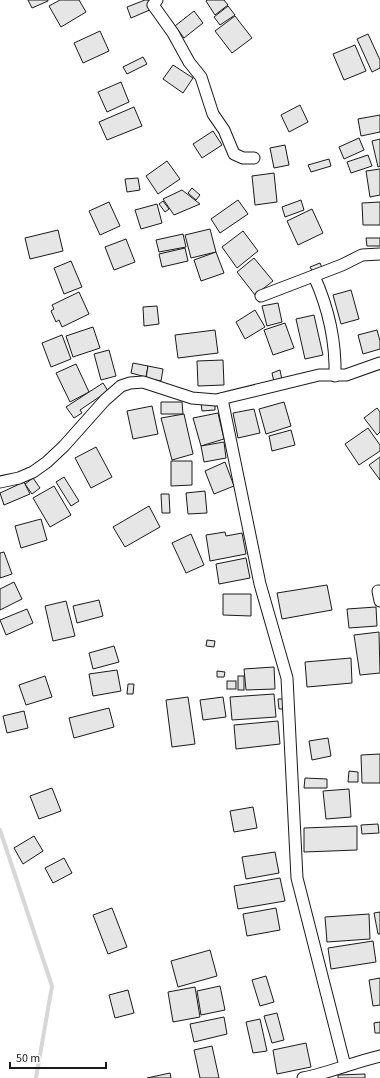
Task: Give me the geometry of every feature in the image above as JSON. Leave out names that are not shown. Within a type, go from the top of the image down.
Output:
[{"type":"street","points":[[157,0],[153,5],[173,33],[189,62],[201,77],[213,114],[224,130],[234,154],[244,158],[254,158]]},
{"type":"street","points":[[261,296],[342,265],[362,255],[380,254]]},
{"type":"street","points":[[314,276],[326,304],[335,357],[335,376]]},
{"type":"street","points":[[0,482],[19,478],[33,472],[47,462],[64,446],[105,400],[121,386],[130,383],[143,382],[192,398],[216,400],[319,375],[335,376],[355,372],[380,363]]},
{"type":"street","points":[[222,399],[260,584],[287,678],[297,878],[345,1066]]},
{"type":"street","points":[[303,1078],[319,1075],[380,1056]]},
{"type":"building","points":[[28,0],[48,0],[48,1],[32,8]]},
{"type":"building","points":[[60,0],[79,0],[86,12],[61,27],[49,6]]},
{"type":"building","points":[[148,0],[152,9],[131,18],[127,7]]},
{"type":"building","points":[[224,0],[228,5],[215,15],[206,1]]},
{"type":"building","points":[[228,6],[235,15],[220,25],[214,17]]},
{"type":"building","points":[[194,11],[203,23],[184,38],[175,26]]},
{"type":"building","points":[[235,16],[252,38],[232,53],[215,31]]},
{"type":"building","points":[[100,31],[109,51],[83,63],[74,43]]},
{"type":"building","points":[[368,34],[380,60],[380,68],[372,72],[357,39]]},
{"type":"building","points":[[355,45],[366,71],[344,80],[333,54]]},
{"type":"building","points":[[143,57],[147,64],[127,74],[123,67]]},
{"type":"building","points":[[173,65],[193,78],[183,93],[163,79]]},
{"type":"building","points":[[121,82],[129,102],[107,112],[98,92]]},
{"type":"building","points":[[300,105],[308,122],[289,132],[281,115]]},
{"type":"building","points":[[134,107],[142,126],[107,140],[99,122]]},
{"type":"building","points":[[380,115],[380,132],[361,136],[358,119]]},
{"type":"building","points":[[213,131],[222,145],[202,158],[193,144]]},
{"type":"building","points":[[359,138],[364,150],[344,159],[339,147]]},
{"type":"building","points":[[380,139],[380,166],[378,167],[372,141]]},
{"type":"building","points":[[285,145],[289,165],[274,168],[270,148]]},
{"type":"building","points":[[368,155],[372,166],[351,173],[347,162]]},
{"type":"building","points":[[329,159],[331,166],[311,172],[308,165]]},
{"type":"building","points":[[167,161],[180,179],[158,194],[146,176]]},
{"type":"building","points":[[380,169],[380,195],[370,197],[366,171]]},
{"type":"building","points":[[274,173],[277,202],[255,205],[252,176]]},
{"type":"building","points":[[138,178],[140,190],[127,192],[125,179]]},
{"type":"building","points":[[192,188],[200,195],[196,200],[188,193]]},
{"type":"building","points":[[182,190],[200,204],[174,215],[163,199]]},
{"type":"building","points":[[238,200],[248,214],[220,233],[211,219]]},
{"type":"building","points":[[301,200],[304,210],[285,217],[282,207]]},
{"type":"building","points":[[163,201],[169,209],[165,212],[159,204]]},
{"type":"building","points":[[109,202],[120,226],[100,235],[89,211]]},
{"type":"building","points":[[380,202],[380,225],[363,225],[362,203]]},
{"type":"building","points":[[157,204],[162,223],[141,229],[135,210]]},
{"type":"building","points":[[312,209],[323,233],[298,245],[287,221]]},
{"type":"building","points":[[210,229],[216,252],[191,258],[185,235]]},
{"type":"building","points":[[58,230],[63,251],[30,259],[25,238]]},
{"type":"building","points":[[243,231],[258,251],[237,268],[222,247]]},
{"type":"building","points":[[183,234],[186,247],[159,252],[156,240]]},
{"type":"building","points":[[366,238],[380,238],[380,246],[367,246]]},
{"type":"building","points":[[126,239],[135,262],[114,270],[105,247]]},
{"type":"building","points":[[185,248],[188,261],[162,267],[159,254]]},
{"type":"building","points":[[216,252],[224,273],[201,281],[194,260]]},
{"type":"building","points":[[254,258],[273,281],[255,295],[237,272]]},
{"type":"building","points":[[71,261],[82,287],[64,294],[54,268]]},
{"type":"building","points":[[320,263],[323,270],[314,274],[310,267]]},
{"type":"building","points":[[351,290],[359,319],[341,324],[333,295]]},
{"type":"building","points":[[79,292],[89,314],[62,327],[59,320],[56,322],[51,311],[54,309],[52,305]]},
{"type":"building","points":[[278,303],[282,322],[267,326],[262,306]]},
{"type":"building","points":[[157,306],[159,324],[144,326],[143,307]]},
{"type":"building","points":[[255,310],[265,327],[245,339],[236,322]]},
{"type":"building","points":[[314,315],[323,355],[305,359],[296,319]]},
{"type":"building","points":[[285,323],[294,348],[273,355],[264,330]]},
{"type":"building","points":[[93,327],[100,348],[73,357],[66,336]]},
{"type":"building","points":[[215,330],[218,353],[178,358],[175,335]]},
{"type":"building","points":[[377,330],[380,341],[380,349],[363,354],[358,335]]},
{"type":"building","points":[[62,335],[71,359],[51,367],[42,343]]},
{"type":"building","points":[[109,350],[116,376],[101,380],[94,354]]},
{"type":"building","points":[[223,360],[224,385],[198,386],[197,361]]},
{"type":"building","points":[[133,363],[148,366],[146,377],[131,373]]},
{"type":"building","points":[[76,364],[89,392],[70,402],[56,373]]},
{"type":"building","points":[[148,366],[163,369],[161,381],[146,378]]},
{"type":"building","points":[[280,370],[282,380],[274,382],[272,373]]},
{"type":"building","points":[[103,383],[108,391],[80,410],[82,413],[74,418],[66,407]]},
{"type":"building","points":[[161,402],[182,402],[183,414],[161,414]]},
{"type":"building","points":[[284,402],[291,426],[266,434],[259,409]]},
{"type":"building","points":[[201,403],[215,403],[215,410],[202,411]]},
{"type":"building","points":[[152,406],[158,434],[133,439],[127,411]]},
{"type":"building","points":[[377,408],[380,412],[380,432],[377,435],[364,418]]},
{"type":"building","points":[[254,409],[260,433],[238,438],[233,413]]},
{"type":"building","points":[[218,413],[224,439],[201,446],[193,418]]},
{"type":"building","points":[[184,414],[193,454],[172,460],[161,418]]},
{"type":"building","points":[[368,428],[380,445],[380,451],[359,465],[345,444]]},
{"type":"building","points":[[291,430],[295,445],[272,451],[269,436]]},
{"type":"building","points":[[224,442],[226,458],[204,462],[201,446]]},
{"type":"building","points":[[96,447],[112,477],[91,488],[75,458]]},
{"type":"building","points":[[380,457],[380,480],[369,465]]},
{"type":"building","points":[[171,461],[192,461],[192,485],[171,486]]},
{"type":"building","points":[[225,462],[234,486],[214,494],[205,471]]},
{"type":"building","points":[[64,477],[79,501],[71,506],[56,482]]},
{"type":"building","points":[[33,478],[40,488],[32,494],[25,484]]},
{"type":"building","points":[[24,482],[30,494],[4,505],[0,493]]},
{"type":"building","points":[[54,486],[71,515],[50,527],[33,498]]},
{"type":"building","points":[[205,491],[207,513],[188,514],[186,493]]},
{"type":"building","points":[[161,494],[169,494],[170,513],[162,513]]},
{"type":"building","points":[[149,506],[160,527],[125,547],[113,527]]},
{"type":"building","points":[[41,519],[47,540],[21,548],[15,526]]},
{"type":"building","points":[[225,532],[226,536],[242,533],[246,554],[210,561],[206,535]]},
{"type":"building","points":[[191,534],[204,565],[186,573],[172,543]]},
{"type":"building","points":[[4,552],[12,574],[0,578],[0,553]]},
{"type":"building","points":[[246,558],[250,578],[219,584],[216,564]]},
{"type":"building","points":[[14,582],[22,599],[0,610],[0,589]]},
{"type":"building","points":[[327,585],[332,610],[282,619],[277,593]]},
{"type":"building","points":[[223,594],[251,594],[251,616],[223,615]]},
{"type":"building","points":[[99,600],[103,616],[77,623],[73,606]]},
{"type":"building","points":[[66,601],[75,636],[53,641],[45,606]]},
{"type":"building","points":[[376,607],[377,626],[349,628],[347,609]]},
{"type":"building","points":[[27,609],[33,623],[6,635],[0,620]]},
{"type":"building","points":[[379,632],[380,673],[360,675],[354,635]]},
{"type":"building","points":[[207,640],[215,641],[214,647],[206,646]]},
{"type":"building","points":[[114,646],[119,662],[93,669],[89,653]]},
{"type":"building","points":[[351,658],[352,683],[307,687],[305,662]]},
{"type":"building","points":[[274,667],[275,689],[246,690],[244,669]]},
{"type":"building","points":[[117,670],[121,691],[93,696],[89,674]]},
{"type":"building","points":[[217,671],[225,672],[224,677],[217,677]]},
{"type":"building","points":[[45,676],[52,697],[26,705],[19,685]]},
{"type":"building","points":[[238,676],[244,676],[244,690],[238,690]]},
{"type":"building","points":[[227,681],[236,681],[236,689],[227,689]]},
{"type":"building","points":[[128,684],[134,684],[133,694],[127,694]]},
{"type":"building","points":[[274,694],[276,717],[232,720],[230,697]]},
{"type":"building","points":[[188,697],[195,744],[172,747],[166,700]]},
{"type":"building","points":[[223,697],[226,717],[203,720],[200,700]]},
{"type":"building","points":[[278,699],[285,699],[286,709],[279,709]]},
{"type":"building","points":[[109,708],[114,727],[74,738],[69,718]]},
{"type":"building","points":[[24,711],[28,728],[7,733],[3,716]]},
{"type":"building","points":[[278,721],[280,744],[236,749],[234,725]]},
{"type":"building","points":[[328,738],[331,756],[312,760],[309,741]]},
{"type":"building","points":[[380,754],[380,783],[362,783],[361,755]]},
{"type":"building","points":[[349,771],[358,772],[358,782],[348,782]]},
{"type":"building","points":[[305,778],[327,779],[327,788],[304,788]]},
{"type":"building","points":[[52,788],[61,811],[39,819],[30,796]]},
{"type":"building","points":[[349,789],[351,817],[326,819],[323,791]]},
{"type":"building","points":[[253,807],[257,828],[234,832],[230,811]]},
{"type":"building","points":[[378,824],[379,833],[362,834],[361,825]]},
{"type":"building","points":[[357,826],[357,850],[304,852],[304,828]]},
{"type":"building","points":[[34,836],[43,851],[23,864],[14,848]]},
{"type":"building","points":[[275,852],[279,873],[246,879],[242,857]]},
{"type":"building","points":[[64,858],[72,873],[53,883],[45,868]]},
{"type":"building","points":[[280,878],[285,901],[238,909],[234,886]]},
{"type":"building","points":[[112,908],[127,947],[108,954],[93,915]]},
{"type":"building","points":[[276,908],[280,930],[247,936],[243,914]]},
{"type":"building","points":[[380,912],[380,934],[378,934],[374,913]]},
{"type":"building","points":[[369,914],[370,939],[327,942],[325,917]]},
{"type":"building","points":[[373,941],[376,962],[331,969],[328,948]]},
{"type":"building","points":[[210,950],[217,976],[178,987],[171,961]]},
{"type":"building","points":[[266,976],[274,1002],[260,1006],[252,980]]},
{"type":"building","points":[[380,978],[380,1005],[373,1006],[369,980]]},
{"type":"building","points":[[220,986],[225,1010],[201,1015],[197,991]]},
{"type":"building","points":[[195,987],[200,1017],[173,1022],[168,992]]},
{"type":"building","points":[[128,990],[134,1013],[115,1018],[109,995]]},
{"type":"building","points":[[277,1013],[284,1040],[272,1043],[264,1016]]},
{"type":"building","points":[[224,1017],[227,1034],[194,1042],[190,1024]]},
{"type":"building","points":[[260,1019],[267,1051],[253,1053],[246,1022]]},
{"type":"building","points":[[380,1022],[380,1033],[375,1033],[374,1023]]},
{"type":"building","points":[[306,1043],[311,1067],[277,1074],[273,1050]]},
{"type":"building","points":[[212,1046],[219,1078],[200,1078],[194,1050]]},
{"type":"building","points":[[170,1073],[171,1078],[147,1078]]},
{"type":"building","points":[[365,1074],[365,1078],[338,1078],[338,1075]]},
{"type":"waterway","points":[[0,830],[52,986],[36,1078]]}]
